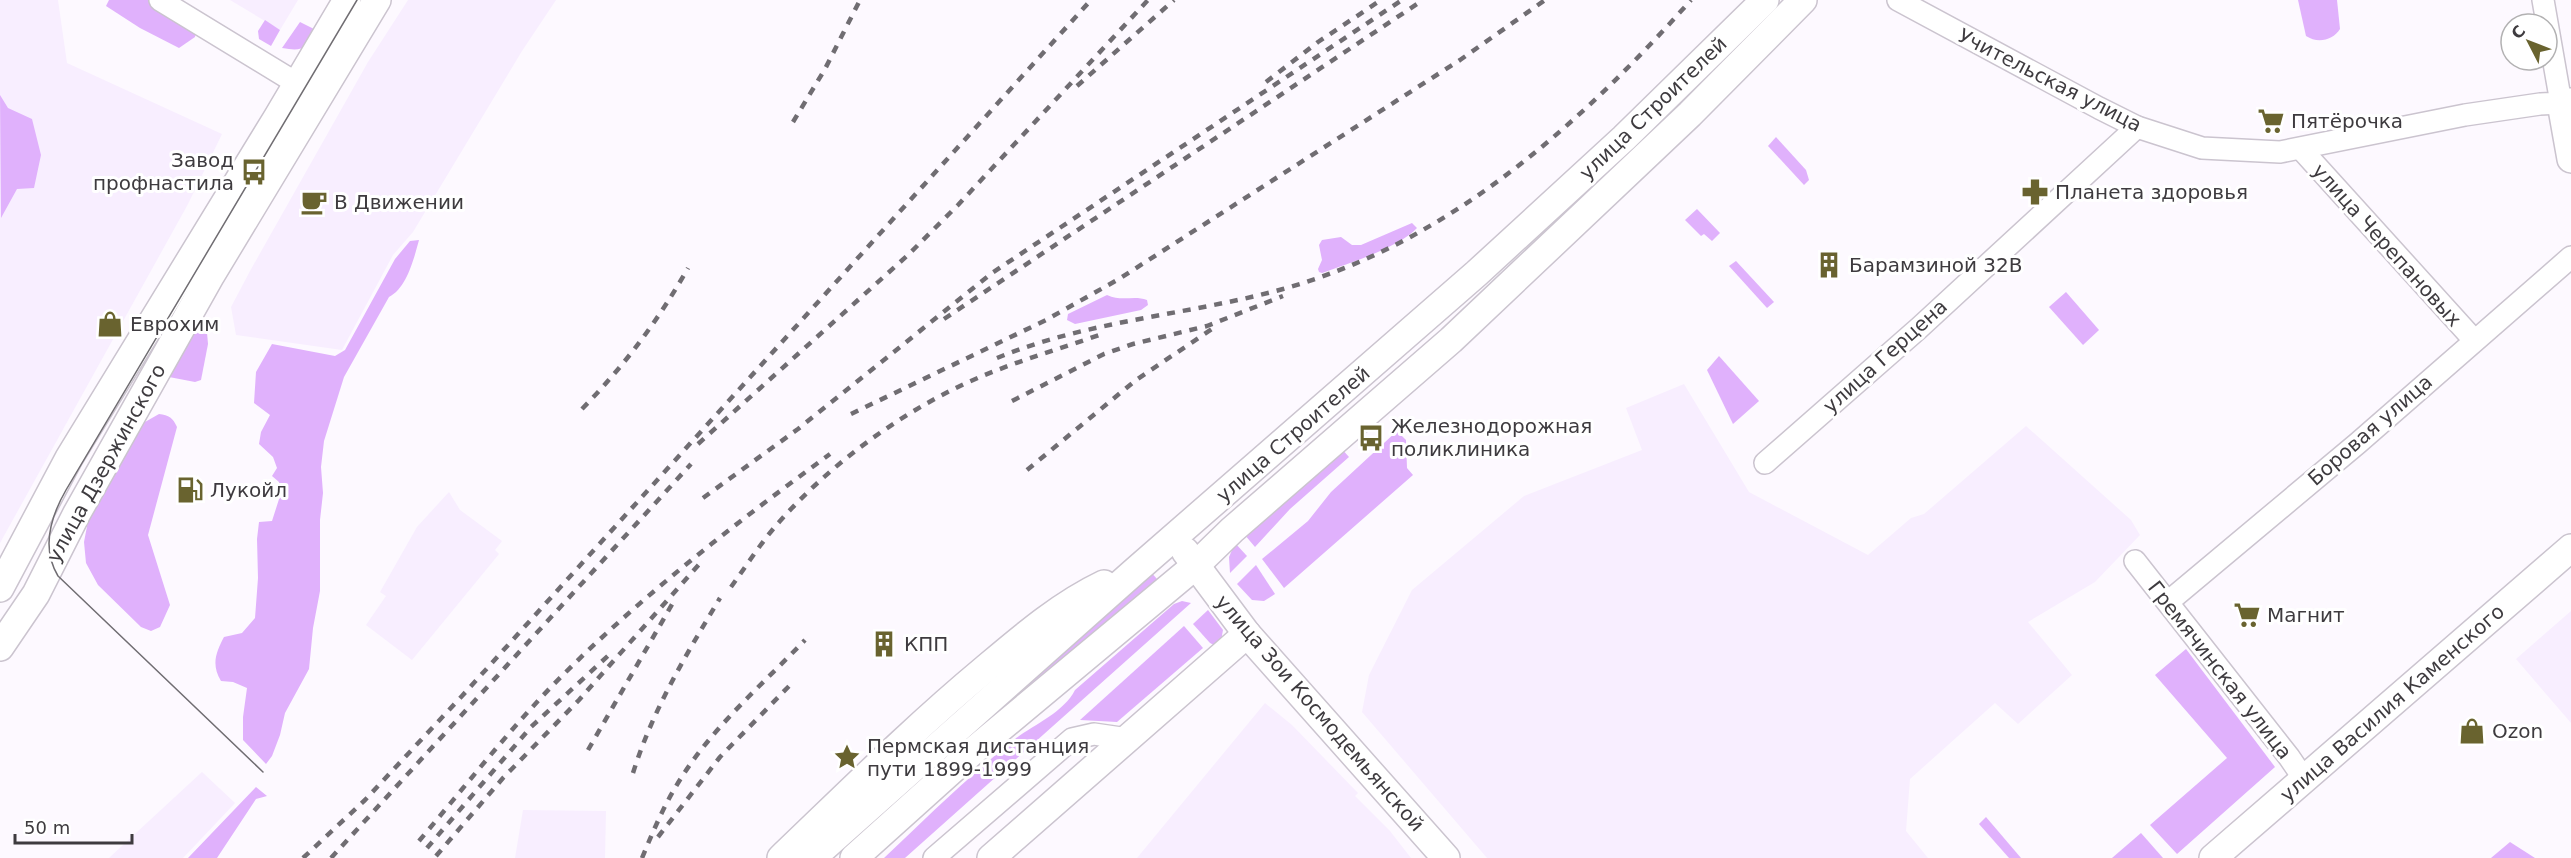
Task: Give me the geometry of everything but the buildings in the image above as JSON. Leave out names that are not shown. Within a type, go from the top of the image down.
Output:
[{"type":"main road","name":"улица Дзержинского","points":[[0,647],[36,594],[77,513],[211,275],[308,90],[347,0]]},
{"type":"main road","name":"улица Дзержинского","points":[[0,588],[69,458],[308,90],[377,0]]},
{"type":"main road","name":"улица Строителей","points":[[812,858],[1135,571],[1177,537],[1477,273],[1624,138],[1765,0]]},
{"type":"main road","name":"улица Строителей","points":[[854,858],[973,751],[1195,566],[1232,530],[1451,340],[1690,114],[1803,0]]},
{"type":"main road","points":[[2566,102],[2571,159]]},
{"type":"main road","name":"улица Зои Космодемьянской","points":[[1177,537],[1195,566],[1247,634],[1446,858]]},
{"type":"main road","name":"улица Василия Каменского","points":[[2213,858],[2571,548]]},
{"type":"main road","points":[[781,858],[940,706],[1028,633],[1084,594],[1135,571]]},
{"type":"main road","points":[[991,858],[1247,634]]},
{"type":"street","points":[[160,0],[308,90]]},
{"type":"street","name":"Учительская улица","points":[[1898,0],[2137,127],[2202,148],[2280,152],[2465,115],[2566,102]]},
{"type":"street","points":[[2543,0],[2566,102]]},
{"type":"street","name":"улица Герцена","points":[[1765,462],[1919,328],[2137,127]]},
{"type":"street","name":"улица Черепановых","points":[[2301,149],[2474,340]]},
{"type":"street","name":"Боровая улица","points":[[2168,602],[2358,443],[2571,257]]},
{"type":"street","name":"Гремячинская улица","points":[[2135,561],[2304,779]]},
{"type":"street","points":[[934,858],[1072,739],[1094,734],[1128,739]]},
{"type":"shaded area","points":[[0,0],[58,0],[67,63],[222,134],[188,204],[0,543]]},
{"type":"shaded area","points":[[109,0],[154,0],[196,31],[195,37],[179,48],[140,28],[106,6]]},
{"type":"shaded area","points":[[230,0],[298,0],[280,30]]},
{"type":"shaded area","points":[[408,0],[556,0],[522,51],[413,232],[393,255],[342,350],[236,335],[231,307],[368,62]]},
{"type":"shaded area","points":[[2298,0],[2337,0],[2340,29],[2337,33],[2325,40],[2315,40],[2306,36]]},
{"type":"shaded area","points":[[265,20],[280,30],[271,46],[259,39],[258,31]]},
{"type":"shaded area","points":[[300,22],[318,31],[299,49],[282,48]]},
{"type":"shaded area","points":[[0,95],[8,108],[32,119],[41,155],[34,188],[17,189],[1,218]]},
{"type":"shaded area","points":[[1776,137],[1806,170],[1809,180],[1804,185],[1768,146]]},
{"type":"shaded area","points":[[1697,209],[1720,233],[1712,241],[1704,234],[1701,236],[1685,220]]},
{"type":"shaded area","points":[[1412,223],[1417,228],[1398,242],[1359,260],[1322,273],[1319,272],[1322,260],[1319,245],[1322,240],[1341,237],[1352,245],[1361,245]]},
{"type":"shaded area","points":[[419,240],[405,280],[401,287],[389,297],[344,377],[324,441],[321,467],[323,493],[320,520],[320,591],[309,669],[285,713],[280,735],[272,756],[266,764],[243,740],[247,688],[233,682],[221,681],[215,664],[224,637],[242,633],[255,618],[259,522],[272,521],[280,496],[279,482],[272,476],[277,468],[273,457],[259,444],[261,432],[270,415],[254,403],[256,372],[272,344],[335,356],[345,350],[395,259],[410,241]]},
{"type":"shaded area","points":[[1736,261],[1774,302],[1767,308],[1729,266]]},
{"type":"shaded area","points":[[2066,292],[2099,330],[2083,345],[2049,307]]},
{"type":"shaded area","points":[[1107,295],[1147,300],[1148,305],[1141,310],[1075,324],[1067,320],[1068,314]]},
{"type":"shaded area","points":[[202,318],[206,321],[208,344],[201,380],[195,382],[169,377]]},
{"type":"shaded area","points":[[1719,356],[1759,401],[1733,424],[1707,370]]},
{"type":"shaded area","points":[[1684,384],[1749,492],[1868,555],[1911,518],[1924,514],[2026,426],[2131,520],[2140,535],[2095,582],[2028,622],[2072,675],[2018,724],[1995,703],[1910,779],[1906,831],[1928,858],[1487,858],[1362,712],[1369,675],[1412,590],[1524,496],[1642,450],[1626,408]]},
{"type":"shaded area","points":[[159,414],[170,418],[177,427],[148,535],[170,605],[160,627],[151,631],[141,627],[98,585],[86,563],[84,542],[89,516],[145,422]]},
{"type":"shaded area","points":[[1397,431],[1406,440],[1407,468],[1413,475],[1284,588],[1262,559],[1308,521],[1331,492]]},
{"type":"shaded area","points":[[1341,448],[1349,457],[1290,509],[1255,547],[1244,534]]},
{"type":"shaded area","points":[[449,492],[460,510],[502,541],[495,550],[499,554],[412,660],[366,625],[386,596],[380,592],[417,527]]},
{"type":"shaded area","points":[[1235,543],[1247,556],[1230,573],[1229,557]]},
{"type":"shaded area","points":[[1256,565],[1275,594],[1264,601],[1252,600],[1237,584]]},
{"type":"shaded area","points":[[1150,571],[1157,579],[975,731]]},
{"type":"shaded area","points":[[1182,601],[1191,603],[905,858],[884,858],[981,768],[1015,739],[1064,705],[1075,690],[1174,604]]},
{"type":"shaded area","points":[[1208,610],[1223,630],[1221,641],[1216,646],[1210,643],[1193,624]]},
{"type":"shaded area","points":[[2571,611],[2571,723],[2516,659]]},
{"type":"shaded area","points":[[1184,626],[1203,648],[1117,722],[1080,720]]},
{"type":"shaded area","points":[[2186,649],[2275,767],[2177,854],[2150,825],[2227,758],[2155,675]]},
{"type":"shaded area","points":[[1265,703],[1292,725],[1358,793],[1355,796],[1390,831],[1411,858],[1137,858]]},
{"type":"shaded area","points":[[202,772],[235,803],[183,858],[109,858]]},
{"type":"shaded area","points":[[256,787],[267,796],[256,799],[217,858],[188,858]]},
{"type":"shaded area","points":[[523,810],[606,811],[605,858],[515,858]]},
{"type":"shaded area","points":[[1986,817],[2021,858],[2009,858],[1979,824]]},
{"type":"shaded area","points":[[2141,833],[2163,858],[2112,858]]},
{"type":"shaded area","points":[[2510,842],[2535,858],[2491,858]]},
{"type":"tram line","points":[[263,772],[58,576],[50,554],[50,532],[56,510],[66,490],[357,0]]},
{"type":"railway","points":[[793,122],[825,69],[860,0]]},
{"type":"railway","points":[[303,858],[365,800],[462,696],[1091,0]]},
{"type":"railway","points":[[698,444],[908,255],[958,205],[1148,0]]},
{"type":"railway","points":[[1077,86],[1174,0]]},
{"type":"railway","points":[[1266,82],[1318,42],[1381,0]]},
{"type":"railway","points":[[703,498],[798,429],[992,273],[1402,0]]},
{"type":"railway","points":[[944,319],[1423,0]]},
{"type":"railway","points":[[851,414],[1046,320],[1119,279],[1460,60],[1545,0]]},
{"type":"railway","points":[[997,358],[1032,345],[1103,326],[1283,289],[1343,269],[1401,242],[1455,211],[1556,135],[1603,92],[1691,0]]},
{"type":"railway","points":[[582,409],[640,342],[688,268]]},
{"type":"railway","points":[[1012,401],[1104,354],[1133,344],[1207,326],[1283,296]]},
{"type":"railway","points":[[1027,470],[1136,380],[1212,329]]},
{"type":"railway","points":[[731,587],[767,537],[799,501],[840,463],[885,429],[933,400],[975,379],[1099,335]]},
{"type":"railway","points":[[419,841],[484,762],[584,654],[686,564],[830,454]]},
{"type":"railway","points":[[331,858],[691,464]]},
{"type":"railway","points":[[436,856],[503,778],[579,700],[702,561]]},
{"type":"railway","points":[[633,773],[660,705],[720,598]]},
{"type":"railway","points":[[588,750],[674,601]]},
{"type":"railway","points":[[642,858],[670,796],[688,767],[736,710],[805,640]]},
{"type":"railway","points":[[427,848],[531,727],[611,653]]},
{"type":"railway","points":[[658,837],[720,757],[793,682]]},
{"type":"place","name":"Пятёрочка","points":[[2271,121]]},
{"type":"place","name":"Завод профнастила","points":[[254,172]]},
{"type":"place","name":"Планета здоровья","points":[[2035,192]]},
{"type":"place","name":"В Движении","points":[[314,202]]},
{"type":"place","name":"Барамзиной 32В","points":[[1829,265]]},
{"type":"place","name":"Еврохим","points":[[110,324]]},
{"type":"place","name":"Железнодорожная поликлиника","points":[[1371,438]]},
{"type":"place","name":"Лукойл","points":[[190,490]]},
{"type":"place","name":"Магнит","points":[[2247,615]]},
{"type":"place","name":"КПП","points":[[884,644]]},
{"type":"place","name":"Ozon","points":[[2472,731]]},
{"type":"place","name":"Пермская дистанция пути 1899-1999","points":[[847,757]]}]
